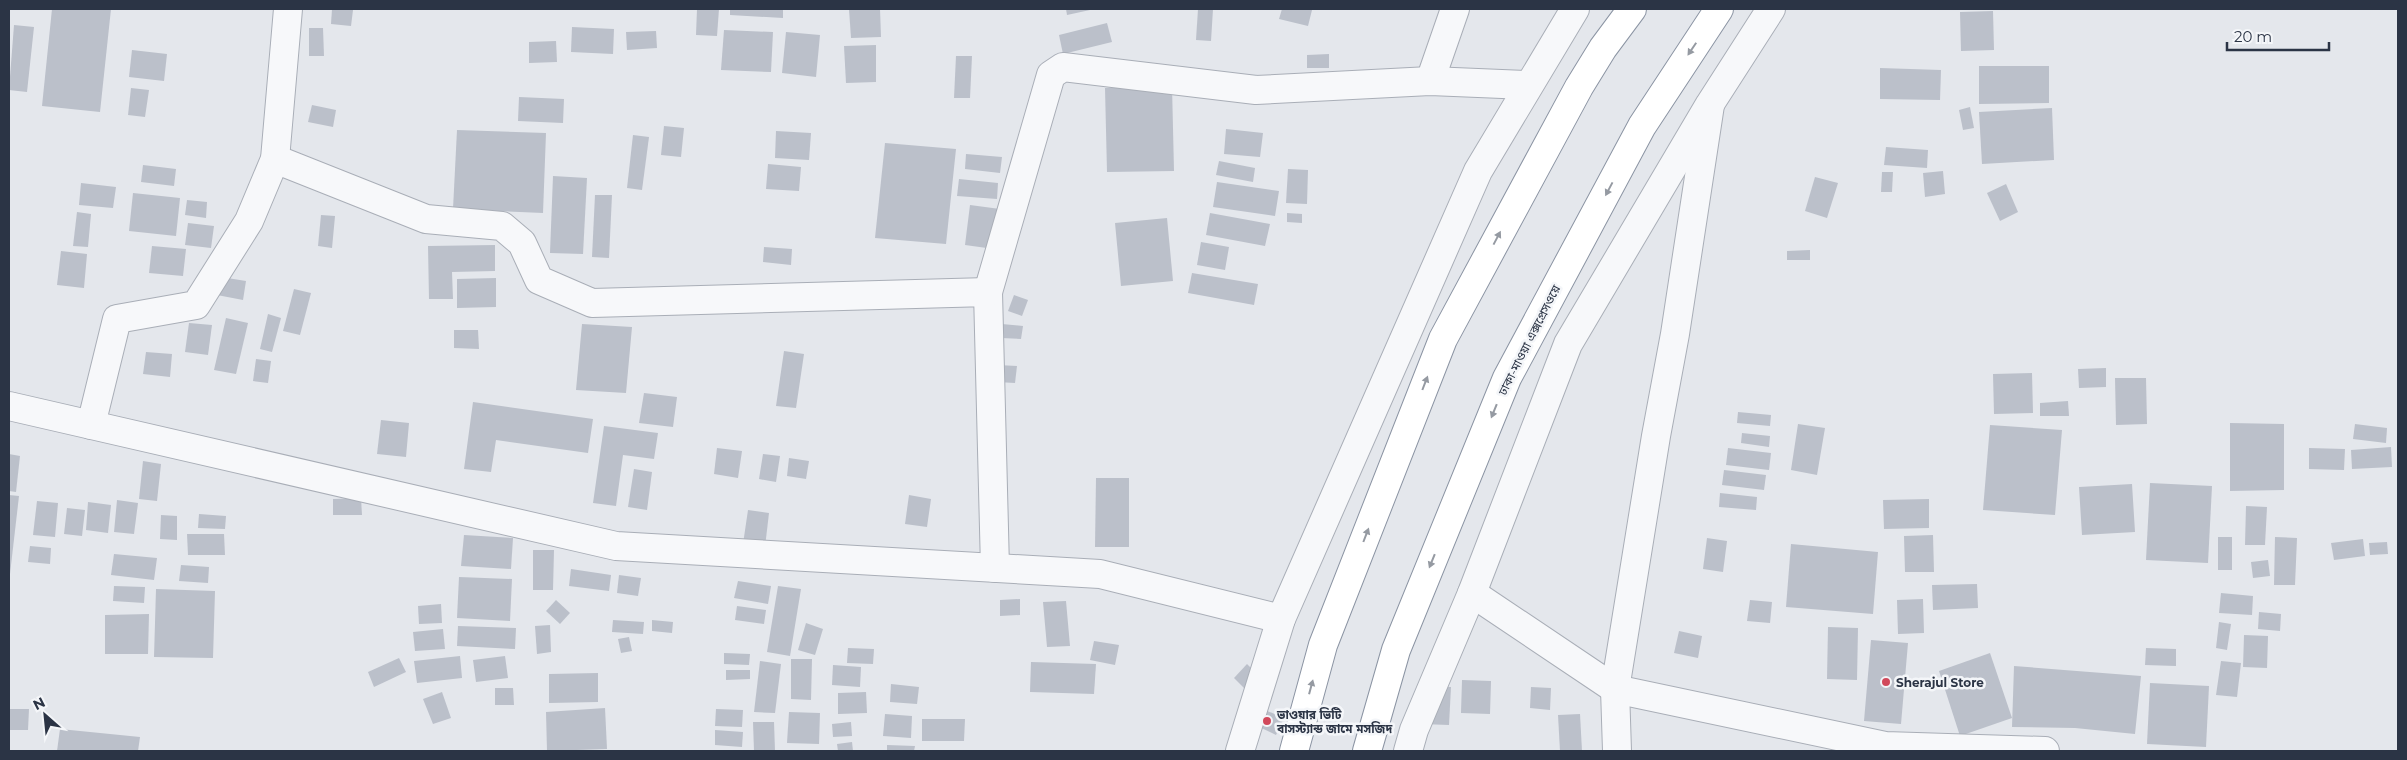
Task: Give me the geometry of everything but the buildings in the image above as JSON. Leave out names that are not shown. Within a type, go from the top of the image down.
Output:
[{"type":"highway","points":[[1294,751],[1323,646],[1443,339],[1579,87],[1603,48],[1632,9]]},
{"type":"highway","name":"ঢাকা-মাওয়া এক্সপ্রেসওয়ে","points":[[1367,751],[1396,650],[1507,378],[1642,126],[1719,9]]},
{"type":"street","points":[[91,424],[117,319],[196,305],[249,221],[275,160],[288,9]]},
{"type":"street","points":[[1430,81],[1455,9]]},
{"type":"street","points":[[1240,751],[1281,619],[1478,171],[1527,85],[1574,9]]},
{"type":"street","points":[[1408,751],[1414,730],[1472,593],[1568,344],[1710,104],[1771,9]]},
{"type":"street","points":[[995,568],[988,292],[1051,75],[1056,70],[1063,67],[1256,90],[1430,81],[1527,85]]},
{"type":"street","points":[[1617,751],[1615,689],[1656,436],[1675,334],[1710,104]]},
{"type":"street","points":[[275,160],[426,219],[502,226],[522,243],[539,280],[592,303],[988,292]]},
{"type":"street","points":[[9,406],[616,546],[1100,574],[1281,619]]},
{"type":"street","points":[[1472,593],[1615,689],[1885,746],[2045,751]]},
{"type":"place","name":"Sherajul Store","points":[[1886,682]]},
{"type":"place","name":"ভাওয়ার ভিটি বাসস্ট্যান্ড জামে মসজিদ","points":[[1267,721]]}]
